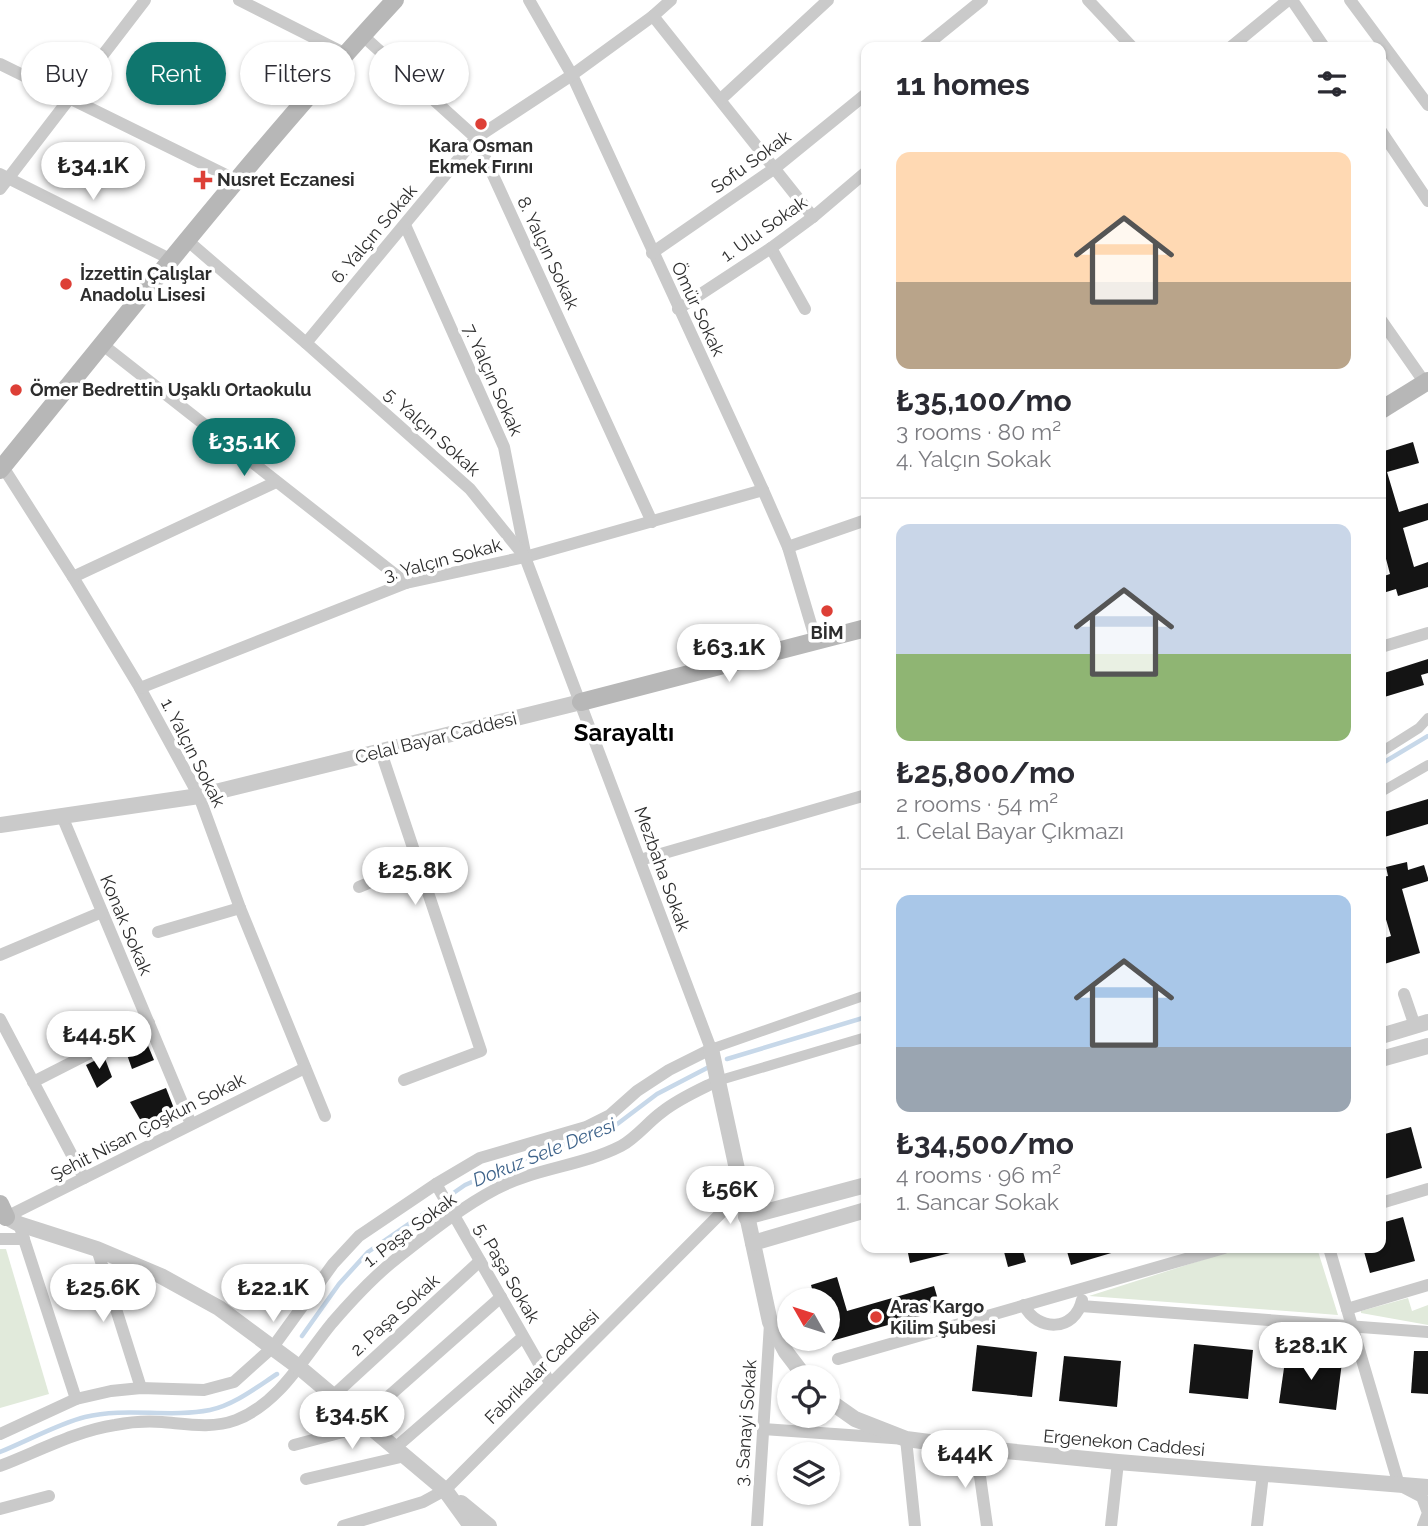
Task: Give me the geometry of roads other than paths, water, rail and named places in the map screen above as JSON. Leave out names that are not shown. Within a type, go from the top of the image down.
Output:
[{"type":"main road","points":[[355,43],[395,0]]},
{"type":"main road","points":[[1,469],[303,105]]},
{"type":"main road","points":[[1386,407],[1427,382]]},
{"type":"main road","name":"Celal Bayar Caddesi","points":[[581,702],[861,629]]},
{"type":"street","points":[[112,43],[145,0]]},
{"type":"street","points":[[239,0],[322,42]]},
{"type":"street","name":"Ömür Sokak","points":[[529,0],[572,75],[763,490],[788,547],[816,641]]},
{"type":"street","name":"6. Yalçın Sokak","points":[[306,343],[476,138],[572,75],[671,0]]},
{"type":"street","points":[[721,99],[828,0]]},
{"type":"street","points":[[930,42],[982,0]]},
{"type":"street","points":[[1088,0],[1127,42]]},
{"type":"street","points":[[1237,42],[1290,0],[1320,42]]},
{"type":"street","points":[[1350,0],[1381,42]]},
{"type":"street","points":[[653,16],[813,217]]},
{"type":"street","name":"8. Yalçın Sokak","points":[[362,35],[476,138],[652,522]]},
{"type":"street","points":[[1386,48],[1428,105]]},
{"type":"street","points":[[0,64],[21,74]]},
{"type":"street","name":"Sofu Sokak","points":[[652,253],[775,168],[861,98]]},
{"type":"street","points":[[64,105],[3,180],[172,260]]},
{"type":"street","points":[[84,105],[238,181]]},
{"type":"street","points":[[1386,138],[1428,201]]},
{"type":"street","name":"1. Ulu Sokak","points":[[678,309],[771,248],[861,176]]},
{"type":"street","name":"7. Yalçın Sokak","points":[[405,225],[504,447],[525,556]]},
{"type":"street","name":"5. Yalçın Sokak","points":[[188,241],[470,489],[525,556],[581,702]]},
{"type":"street","points":[[771,248],[804,309]]},
{"type":"street","points":[[1386,327],[1427,382]]},
{"type":"street","points":[[103,345],[406,583]]},
{"type":"street","name":"1. Yalçın Sokak","points":[[1,469],[74,577],[200,796],[240,908],[325,1116]]},
{"type":"street","points":[[74,577],[276,482]]},
{"type":"street","name":"3. Yalçın Sokak","points":[[140,688],[406,583],[525,556],[763,490]]},
{"type":"street","points":[[788,547],[861,522]]},
{"type":"street","points":[[1386,646],[1428,633]]},
{"type":"street","name":"Celal Bayar Caddesi","points":[[0,825],[200,796],[581,702]]},
{"type":"street","name":"Mezbaha Sokak","points":[[581,702],[710,1049]]},
{"type":"street","points":[[1386,749],[1428,718]]},
{"type":"street","points":[[381,752],[481,1051],[404,1080]]},
{"type":"street","points":[[1386,789],[1428,765]]},
{"type":"street","points":[[640,860],[861,796]]},
{"type":"street","name":"Konak Sokak","points":[[62,816],[191,1124]]},
{"type":"street","points":[[359,887],[418,862]]},
{"type":"street","points":[[158,932],[240,908]]},
{"type":"street","points":[[0,955],[102,912]]},
{"type":"street","points":[[1386,1034],[1421,1024],[1404,994]]},
{"type":"street","points":[[0,1434],[76,1399],[111,1391],[141,1388],[204,1390],[234,1382],[273,1347],[333,1264],[359,1236],[481,1158],[586,1127],[610,1115],[637,1091],[669,1070],[710,1049],[861,997]]},
{"type":"street","points":[[0,1019],[84,1178]]},
{"type":"street","points":[[33,1082],[149,1023]]},
{"type":"street","points":[[718,1081],[861,1038]]},
{"type":"street","points":[[1386,1058],[1428,1046]]},
{"type":"street","points":[[710,1049],[770,1322],[796,1365]]},
{"type":"street","name":"Şehit Nisan Çoşkun Sokak","points":[[10,1219],[84,1178],[305,1068]]},
{"type":"street","name":"1. Paşa Sokak","points":[[0,1466],[66,1439],[113,1425],[160,1422],[215,1425],[237,1420],[265,1402],[300,1368],[331,1324],[369,1283],[452,1211],[523,1178],[591,1158],[623,1145],[664,1110],[718,1081]]},
{"type":"street","name":"5. Paşa Sokak","points":[[438,1186],[550,1383]]},
{"type":"street","points":[[746,1217],[861,1186]]},
{"type":"street","points":[[1386,1202],[1428,1189]]},
{"type":"street","name":"Fabrikalar Caddesi","points":[[343,1526],[423,1502],[445,1490],[741,1193]]},
{"type":"street","points":[[752,1243],[861,1211]]},
{"type":"street","points":[[0,1239],[10,1219]]},
{"type":"street","points":[[10,1219],[96,1249],[161,1276],[219,1308],[334,1395],[488,1526]]},
{"type":"street","points":[[10,1219],[76,1399]]},
{"type":"street","points":[[96,1249],[141,1388]]},
{"type":"street","points":[[838,1359],[1207,1253]]},
{"type":"street","points":[[1330,1253],[1399,1485],[1422,1497],[1428,1513],[1423,1526]]},
{"type":"street","name":"2. Paşa Sokak","points":[[334,1395],[480,1261]]},
{"type":"street","points":[[1347,1308],[1428,1285]]},
{"type":"street","points":[[1024,1305],[1034,1320],[1051,1326],[1069,1320],[1081,1306],[1082,1289]]},
{"type":"street","points":[[295,1445],[366,1422],[500,1297]]},
{"type":"street","points":[[1081,1306],[1428,1332]]},
{"type":"street","name":"3. Sanayi Sokak","points":[[757,1526],[770,1322]]},
{"type":"street","points":[[306,1479],[400,1452],[523,1337]]},
{"type":"street","name":"Ergenekon Caddesi","points":[[840,1408],[855,1419],[906,1439],[1118,1462],[1428,1487]]},
{"type":"street","points":[[763,1429],[906,1439],[915,1526]]},
{"type":"street","points":[[976,1448],[987,1526]]},
{"type":"street","points":[[1111,1526],[1118,1462]]},
{"type":"street","points":[[1258,1526],[1263,1475]]},
{"type":"street","points":[[445,1490],[471,1526]]},
{"type":"street","points":[[0,1509],[49,1496]]},
{"type":"waterway","name":"Dokuz Sele Deresi","points":[[1386,761],[1428,736]]},
{"type":"waterway","name":"Dokuz Sele Deresi","points":[[727,1059],[861,1019]]},
{"type":"waterway","name":"Dokuz Sele Deresi","points":[[302,1336],[339,1284],[368,1252],[465,1185],[517,1162],[616,1125],[657,1094],[707,1068]]},
{"type":"waterway","name":"Dokuz Sele Deresi","points":[[0,1452],[85,1417],[116,1413],[195,1412],[219,1408],[277,1374]]},
{"type":"place","name":"Kara Osman Ekmek Fırını","points":[[481,124]]},
{"type":"place","name":"Nusret Eczanesi","points":[[203,180]]},
{"type":"place","name":"İzzettin Çalışlar Anadolu Lisesi","points":[[66,284]]},
{"type":"place","name":"Ömer Bedrettin Uşaklı Ortaokulu","points":[[16,390]]},
{"type":"place","name":"BİM","points":[[827,611]]},
{"type":"place","name":"Aras Kargo Kilim Şubesi","points":[[876,1317]]},
{"type":"district","name":"Sarayaltı","points":[[624,733]]}]
